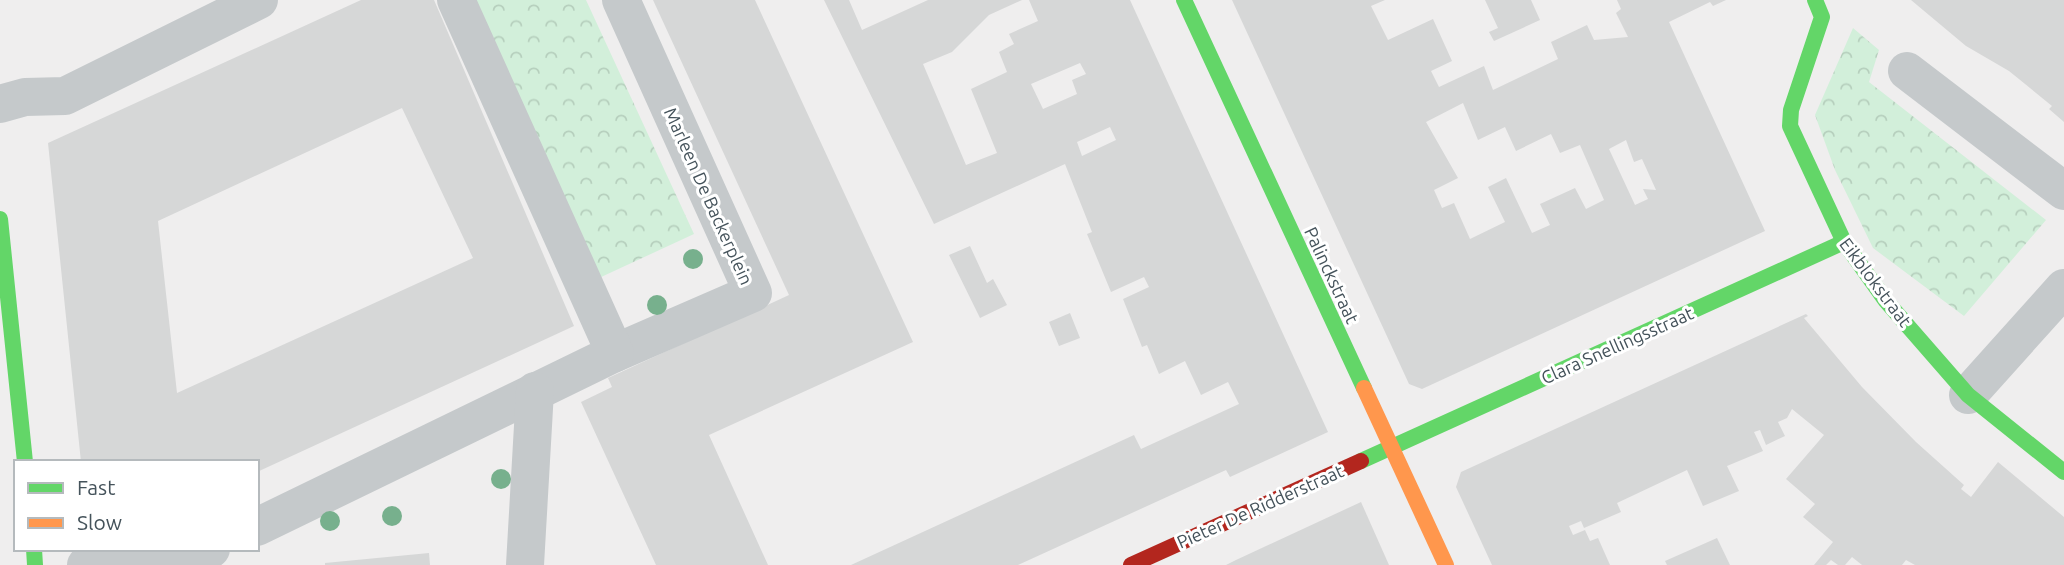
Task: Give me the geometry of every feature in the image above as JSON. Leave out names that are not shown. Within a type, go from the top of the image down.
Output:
[{"type":"street","points":[[0,104],[25,97],[65,96],[259,0]]},
{"type":"street","points":[[456,0],[615,354]]},
{"type":"street","name":"Marleen De Backerplein","points":[[259,526],[535,391],[753,293],[621,0]]},
{"type":"street","name":"Palinckstraat","points":[[1184,0],[1446,565]]},
{"type":"street","name":"Eikblokstraat","points":[[1815,0],[1822,17],[1791,110],[1790,126],[1844,242],[1886,301],[1968,395],[2064,472]]},
{"type":"street","points":[[1907,71],[2064,191]]},
{"type":"street","points":[[0,219],[25,460]]},
{"type":"street","name":"Clara Snellingsstraat","points":[[1389,447],[1844,242]]},
{"type":"street","points":[[1968,395],[2064,288]]},
{"type":"street","points":[[525,565],[535,391]]},
{"type":"street","name":"Pieter De Ridderstraat","points":[[1130,565],[1389,447]]},
{"type":"street","points":[[86,565],[195,551]]},
{"type":"green space","points":[[472,0],[586,0],[694,234],[599,278]]},
{"type":"green space","points":[[1853,28],[1879,50],[1869,82],[2046,220],[1964,316],[1873,248],[1835,170],[1815,115]]},
{"type":"building","points":[[361,0],[434,0],[574,326],[259,471],[259,460],[81,460],[48,143]],"holes":[[[402,108],[473,258],[177,393],[158,221]]]},
{"type":"building","points":[[653,0],[755,0],[913,342],[709,435],[768,565],[656,565],[581,402],[612,387],[608,378],[789,295]]},
{"type":"building","points":[[824,0],[849,0],[862,30],[928,0],[1022,0],[989,15],[952,52],[923,64],[966,165],[997,153],[971,89],[1007,72],[999,52],[1014,44],[1009,34],[1038,21],[1029,0],[1130,0],[1328,432],[1230,477],[1226,470],[1018,565],[851,565],[1134,435],[1141,449],[1239,404],[1228,382],[1201,395],[1185,361],[1159,374],[1147,345],[1142,347],[1123,299],[1149,287],[1144,277],[1111,292],[1087,234],[1092,232],[1065,164],[934,224]],"holes":[[[1080,63],[1086,74],[1072,80],[1077,94],[1043,109],[1031,84]],[[1110,127],[1116,140],[1082,156],[1077,142]]]},
{"type":"building","points":[[1232,0],[1385,0],[1371,6],[1388,40],[1433,19],[1452,61],[1431,71],[1439,87],[1484,66],[1493,90],[1558,59],[1551,42],[1587,25],[1594,40],[1628,37],[1616,13],[1621,9],[1617,0],[1726,0],[1713,6],[1710,2],[1669,22],[1765,231],[1422,389],[1409,384]],"holes":[[[1463,103],[1478,140],[1505,127],[1516,151],[1551,134],[1560,153],[1580,145],[1604,200],[1586,209],[1575,188],[1540,204],[1550,225],[1532,233],[1506,178],[1488,187],[1505,222],[1470,239],[1454,203],[1442,208],[1434,190],[1458,178],[1426,122]],[[1626,140],[1634,162],[1642,159],[1656,190],[1643,189],[1648,199],[1635,205],[1609,149]]]},
{"type":"building","points":[[1485,0],[1531,0],[1540,20],[1494,41],[1489,32],[1498,28]]},
{"type":"building","points":[[1911,0],[2064,0],[2064,122],[2049,109],[2052,106],[2009,71],[1966,46]]},
{"type":"building","points":[[970,246],[987,283],[993,279],[1007,305],[980,318],[949,255]]},
{"type":"building","points":[[1070,313],[1080,338],[1059,346],[1049,322]]},
{"type":"building","points":[[1806,314],[1808,316],[1804,318],[1862,387],[1916,442],[1964,485],[1961,489],[1971,497],[1998,462],[2064,517],[2064,565],[1915,565],[1906,560],[1902,565],[1862,565],[1852,557],[1845,565],[1838,565],[1831,560],[1826,565],[1814,565],[1833,542],[1803,517],[1815,504],[1786,479],[1824,435],[1792,409],[1787,418],[1778,422],[1785,436],[1766,445],[1760,430],[1754,432],[1763,451],[1727,466],[1739,491],[1703,506],[1687,470],[1617,503],[1621,512],[1584,528],[1581,521],[1569,526],[1573,535],[1585,530],[1590,541],[1598,538],[1610,565],[1492,565],[1456,487],[1461,472]]},
{"type":"building","points":[[1361,502],[1389,565],[1226,565],[1236,560]]},
{"type":"building","points":[[1717,538],[1730,565],[1667,565],[1665,561]]},
{"type":"building","points":[[429,553],[430,565],[325,565],[325,563]]},
{"type":"traffic: fast","points":[[1184,0],[1364,388]]},
{"type":"traffic: fast","points":[[1815,0],[1822,17],[1791,110],[1790,126],[1844,242],[1886,301],[1968,395],[2064,472]]},
{"type":"traffic: fast","points":[[0,219],[25,460]]},
{"type":"traffic: fast","points":[[1361,461],[1844,242]]},
{"type":"traffic: fast","points":[[34,551],[35,565]]},
{"type":"traffic: slow","points":[[1364,388],[1446,565]]},
{"type":"traffic: jam","points":[[1131,565],[1361,461]]}]
